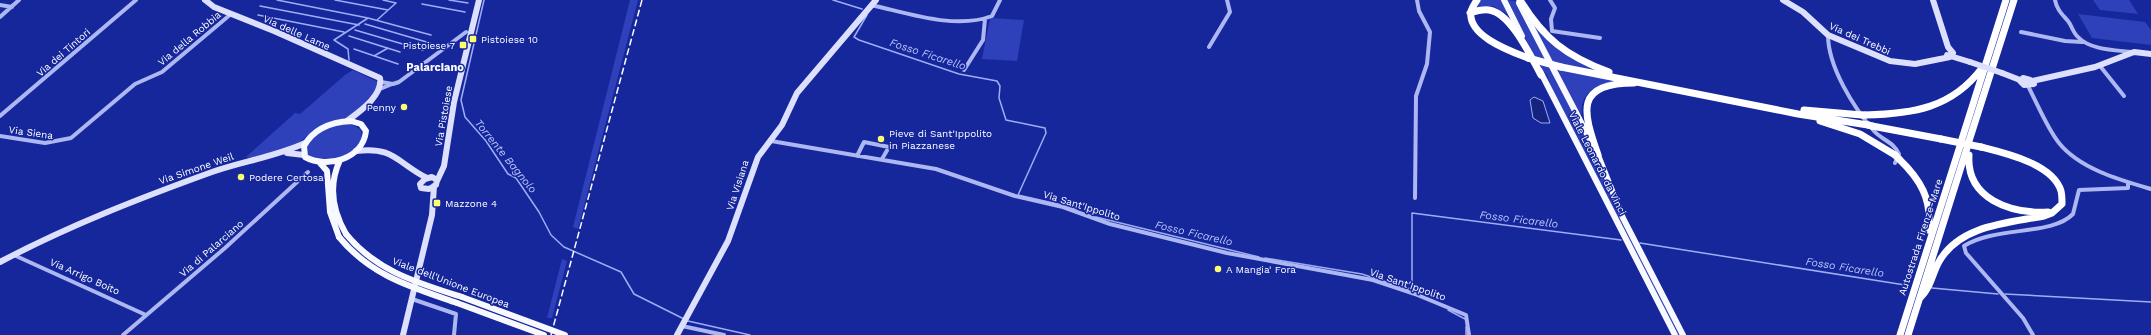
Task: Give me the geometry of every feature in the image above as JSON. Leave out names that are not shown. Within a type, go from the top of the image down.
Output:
[{"type":"highway","points":[[1477,0],[1470,13],[1471,22],[1484,36],[1502,47],[1528,58],[1561,67],[1981,147],[2014,155],[2041,169],[2055,181],[2062,192],[2062,204],[2060,208],[2044,216],[1982,228],[1960,238],[1941,258],[1926,293],[1920,298]]},
{"type":"highway","points":[[1519,0],[1537,28],[1548,40],[1566,52],[1608,72],[1660,85]]},
{"type":"highway","name":"Autostrada Firenze-Mare","points":[[1908,335],[1967,144],[1988,59],[2006,0]]},
{"type":"highway","points":[[2014,0],[1974,126],[1975,133],[1967,144],[1967,163],[1969,175],[1980,191],[2007,207],[2031,212],[2045,212],[2060,208]]},
{"type":"highway","points":[[1470,13],[1475,8],[1490,7],[1506,14],[1541,74]]},
{"type":"highway","points":[[1758,105],[1863,115],[1911,111],[1947,100],[1972,83],[1988,59]]},
{"type":"highway","points":[[1598,155],[1585,115],[1586,101],[1591,95],[1595,91],[1612,84],[1628,83],[1660,85]]},
{"type":"highway","points":[[1758,105],[1853,131],[1874,142],[1917,178],[1928,200],[1931,220],[1923,248],[1924,258]]},
{"type":"highway","name":"Autostrada Firenze-Mare","points":[[1900,335],[1924,258],[1967,144]]},
{"type":"main road","name":"Viale Leonardo da Vinci","points":[[1504,0],[1675,335]]},
{"type":"main road","name":"Viale Leonardo da Vinci","points":[[1519,0],[1598,155],[1623,218],[1683,335]]},
{"type":"main road","points":[[346,121],[358,123],[366,131],[365,139],[356,151],[340,160],[320,163],[310,161],[304,155],[305,143],[320,129],[333,123],[346,121]]},
{"type":"main road","name":"Viale dell'Unione Europea","points":[[340,160],[334,173],[333,195],[337,216],[346,234],[362,252],[382,266],[544,335]]},
{"type":"main road","name":"Viale dell'Unione Europea","points":[[320,163],[327,171],[328,212],[339,237],[360,261],[379,273],[565,335]]},
{"type":"street","points":[[0,17],[19,0]]},
{"type":"street","name":"Via dei Tintori","points":[[0,116],[136,0]]},
{"type":"street","name":"Via delle Lame","points":[[205,0],[211,5],[274,31],[381,84],[393,84]]},
{"type":"street","name":"Via Pistoiese","points":[[403,335],[432,216],[436,184],[444,166],[454,102],[479,0]]},
{"type":"street","name":"Via Visiana","points":[[677,335],[718,263],[743,203],[754,163],[782,125],[797,93],[876,0]]},
{"type":"street","points":[[871,5],[938,19],[985,19],[992,16],[1000,0]]},
{"type":"street","points":[[1208,47],[1221,25],[1228,17],[1227,0]]},
{"type":"street","points":[[1415,198],[1416,96],[1427,64],[1430,32],[1419,11],[1417,0]]},
{"type":"street","points":[[1550,0],[1555,8],[1550,19],[1552,31],[1600,38]]},
{"type":"street","name":"Via dei Trebbi","points":[[1784,0],[1803,12],[1828,36],[1898,63],[1915,64],[1939,58],[1950,53]]},
{"type":"street","points":[[1933,0],[1950,53],[2020,80],[2025,78],[2030,83],[2062,147],[2088,165],[2108,176],[2128,183],[2151,188]]},
{"type":"street","points":[[2055,0],[2055,6],[2062,17],[2068,22],[2076,36],[2082,42]]},
{"type":"street","points":[[0,5],[12,6]]},
{"type":"street","name":"Via della Robbia","points":[[60,143],[89,124],[135,84],[162,72],[231,14]]},
{"type":"street","points":[[964,70],[978,50],[986,26],[985,19]]},
{"type":"street","points":[[346,121],[360,111],[381,84],[393,84],[399,82],[466,32]]},
{"type":"street","points":[[2021,32],[2060,40],[2082,42],[2151,54]]},
{"type":"street","points":[[1828,36],[1832,62],[1859,108],[1876,133],[1898,151],[1899,154],[1896,159]]},
{"type":"street","points":[[2030,83],[2100,66],[2134,52]]},
{"type":"street","points":[[2100,66],[2124,96]]},
{"type":"street","points":[[358,123],[360,111]]},
{"type":"street","name":"Via Siena","points":[[0,136],[50,144],[60,143]]},
{"type":"street","points":[[365,139],[375,148]]},
{"type":"street","points":[[770,141],[857,156],[882,159],[889,147],[864,142],[857,156]]},
{"type":"street","name":"Via Simone Weil","points":[[41,240],[115,207],[216,171],[285,153],[305,143]]},
{"type":"street","points":[[356,151],[375,148],[389,152],[418,174],[429,178],[436,178],[436,184],[427,189]]},
{"type":"street","name":"Via Simone Weil","points":[[285,153],[304,155]]},
{"type":"street","name":"Via Sant'Ippolito","points":[[882,159],[936,169],[1015,196],[1064,207],[1110,224],[1227,252],[1373,280],[1415,294],[1466,316],[1469,335]]},
{"type":"street","points":[[420,184],[444,166]]},
{"type":"street","name":"Via di Palarciano","points":[[123,335],[225,248],[308,172]]},
{"type":"street","points":[[418,174],[421,188],[427,189],[434,195]]},
{"type":"street","points":[[2033,335],[2023,318],[1966,253],[1964,246],[1988,236],[2059,223],[2074,213],[2077,207],[2076,194],[2079,190],[2128,188],[2128,183]]},
{"type":"street","points":[[0,263],[16,256],[41,240]]},
{"type":"street","points":[[0,263],[41,240]]},
{"type":"street","name":"Via Arrigo Boito","points":[[16,256],[146,315]]},
{"type":"street","points":[[412,299],[456,314],[457,318],[454,335]]},
{"type":"street","points":[[684,322],[724,335]]},
{"type":"shaded area","points":[[630,0],[638,0],[578,229],[573,227]]},
{"type":"shaded area","points":[[1478,0],[1501,0],[1509,15],[1493,6],[1474,7]]},
{"type":"shaded area","points":[[1506,0],[1516,1],[1599,163],[1620,219],[1680,335],[1678,335],[1554,95],[1547,75],[1538,64]]},
{"type":"shaded area","points":[[2093,0],[2129,0],[2138,14],[2100,10]]},
{"type":"shaded area","points":[[2078,14],[2145,22],[2151,30],[2151,45],[2092,38]]},
{"type":"shaded area","points":[[990,18],[1024,20],[1017,61],[982,59]]},
{"type":"shaded area","points":[[1534,26],[1551,43],[1615,81],[1596,87],[1586,96],[1583,101],[1582,114],[1579,114]]},
{"type":"shaded area","points":[[353,70],[378,82],[376,90],[358,111],[348,117],[319,127],[293,147],[249,158],[246,157],[295,113],[300,114],[345,75]]},
{"type":"shaded area","points":[[1534,97],[1543,101],[1550,123],[1541,123],[1533,118],[1530,100]]},
{"type":"shaded area","points":[[341,124],[351,124],[360,129],[362,136],[356,148],[343,156],[328,161],[320,161],[307,155],[306,145],[321,130]]},
{"type":"shaded area","points":[[562,259],[567,261],[552,318],[547,318]]},
{"type":"waterway","points":[[277,0],[368,18]]},
{"type":"waterway","points":[[335,0],[388,10]]},
{"type":"waterway","points":[[377,20],[396,3],[383,0]]},
{"type":"waterway","points":[[449,0],[468,3]]},
{"type":"waterway","name":"Torrente Bagnolo","points":[[484,0],[461,100],[465,117],[486,141],[508,174],[516,178],[539,212],[551,235],[564,247],[621,272],[634,294],[684,319]]},
{"type":"waterway","name":"Fosso Ficarello","points":[[833,0],[862,9]]},
{"type":"waterway","points":[[422,4],[465,12]]},
{"type":"waterway","points":[[260,6],[358,25]]},
{"type":"waterway","points":[[258,15],[344,32]]},
{"type":"waterway","name":"Fosso Ficarello","points":[[867,15],[854,37],[859,40],[959,74],[997,81],[1000,86],[999,98],[1006,120],[1045,128],[1046,133],[1018,195],[1062,205]]},
{"type":"waterway","points":[[358,25],[368,18]]},
{"type":"waterway","points":[[368,18],[431,35]]},
{"type":"waterway","points":[[365,24],[430,43]]},
{"type":"waterway","points":[[349,60],[348,49],[334,40],[358,25]]},
{"type":"waterway","points":[[355,30],[423,50]]},
{"type":"waterway","points":[[349,36],[388,48]]},
{"type":"waterway","points":[[374,56],[388,48]]},
{"type":"waterway","points":[[388,48],[400,52]]},
{"type":"waterway","points":[[354,49],[374,56]]},
{"type":"waterway","points":[[374,56],[398,64]]},
{"type":"waterway","name":"Fosso Ficarello","points":[[1066,206],[1076,209]]},
{"type":"waterway","name":"Fosso Ficarello","points":[[1265,258],[1362,274],[1407,289],[1412,287],[1412,213],[1621,240]]},
{"type":"waterway","name":"Fosso Ficarello","points":[[1096,217],[1259,257]]},
{"type":"waterway","name":"Fosso Ficarello","points":[[1640,243],[1905,285]]},
{"type":"waterway","name":"Fosso Ficarello","points":[[1932,288],[1998,294]]},
{"type":"waterway","name":"Fosso Ficarello","points":[[2005,294],[2151,302]]},
{"type":"waterway","points":[[1448,310],[1465,319]]},
{"type":"waterway","name":"Torrente Bagnolo","points":[[688,321],[750,335]]},
{"type":"waterway","points":[[1466,327],[1466,335]]},
{"type":"railway","points":[[551,335],[642,0]]},
{"type":"place","name":"Pistoiese 10","points":[[473,39]]},
{"type":"place","name":"Pistoiese 7","points":[[463,45]]},
{"type":"place","name":"Penny","points":[[404,107]]},
{"type":"place","name":"Pieve di Sant'Ippolito in Piazzanese","points":[[881,139]]},
{"type":"place","name":"Podere Certosa","points":[[241,177]]},
{"type":"place","name":"Mazzone 4","points":[[437,203]]},
{"type":"place","name":"A Mangia' Fora","points":[[1218,269]]},
{"type":"district","name":"Palarciano","points":[[435,67]]}]
